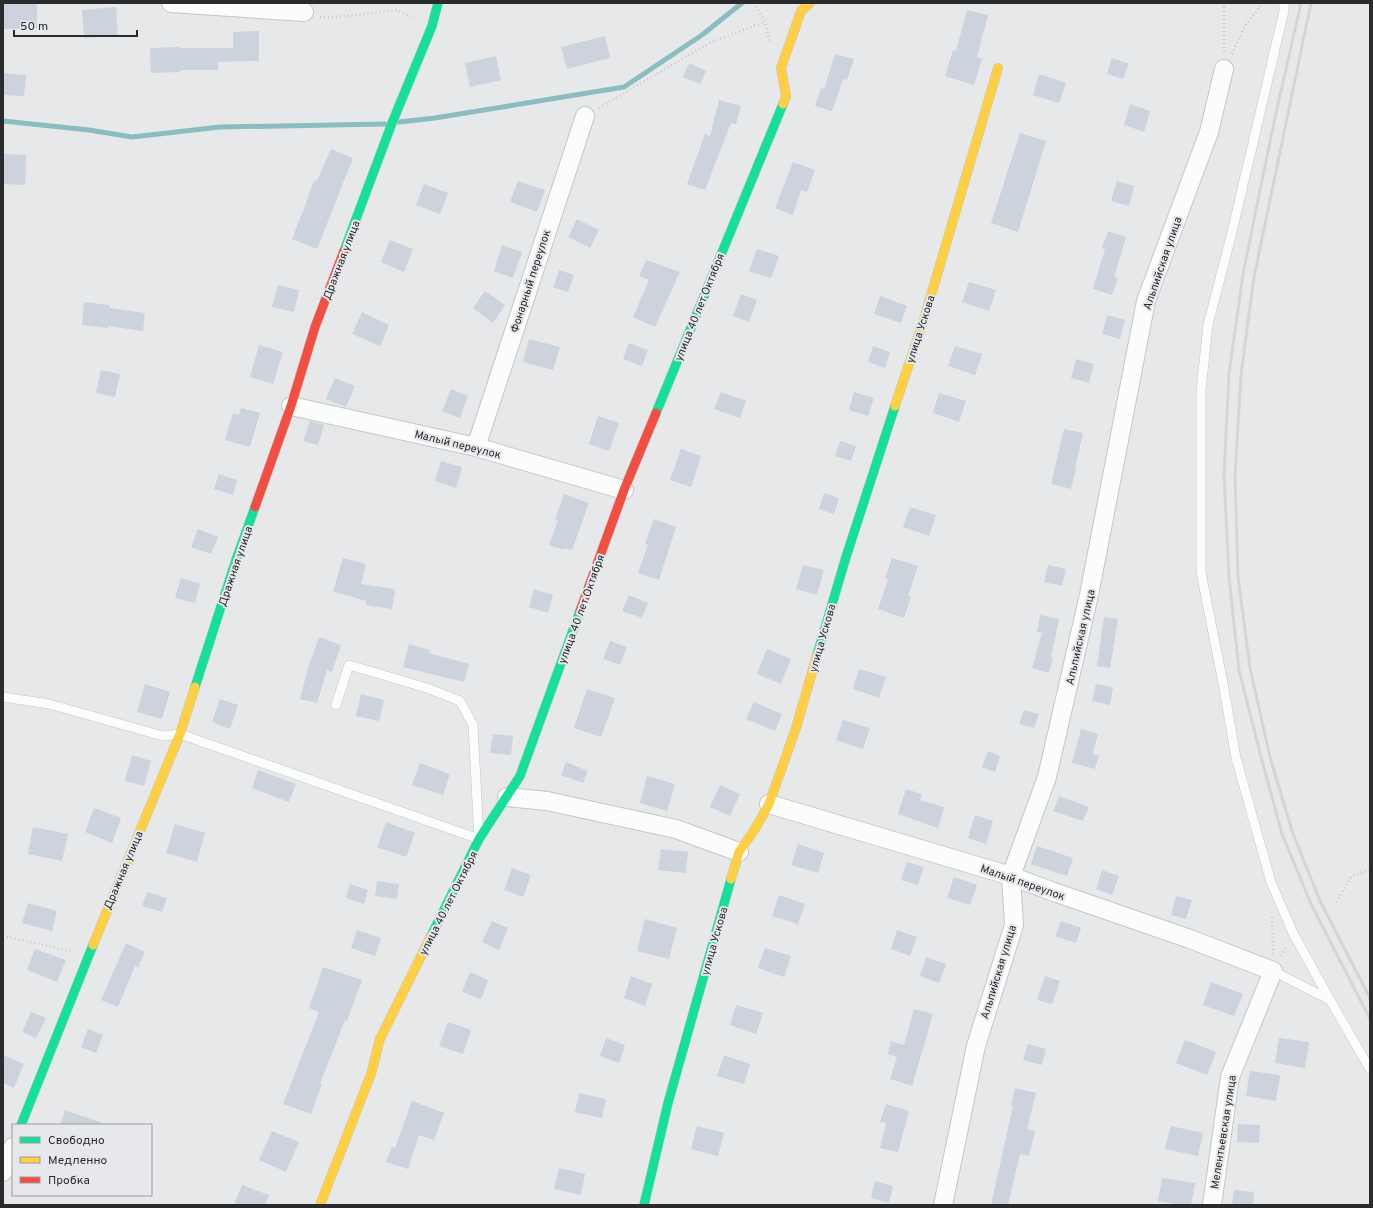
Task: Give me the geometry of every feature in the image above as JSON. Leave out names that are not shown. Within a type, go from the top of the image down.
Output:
[{"type":"street","points":[[171,3],[304,12]]},
{"type":"street","name":"Дражная улица","points":[[21,1124],[88,955],[180,734],[236,560],[291,406],[315,327],[389,130],[432,26],[438,3]]},
{"type":"street","name":"улица 40 лет Октября","points":[[320,1205],[370,1074],[380,1039],[479,840],[520,776],[624,490],[786,96],[781,68],[801,11],[810,3]]},
{"type":"street","name":"улица Ускова","points":[[644,1205],[668,1103],[739,852],[756,829],[769,804],[796,728],[846,557],[924,319],[998,68]]},
{"type":"street","name":"Альпийская улица","points":[[943,1205],[976,1046],[1014,925],[1011,876],[1047,777],[1061,721],[1089,595],[1146,301],[1208,132],[1224,69]]},
{"type":"street","name":"Фонарный переулок","points":[[476,447],[584,116]]},
{"type":"street","name":"Малый переулок","points":[[291,406],[476,447],[624,490]]},
{"type":"street","points":[[507,797],[547,802],[676,829],[739,852]]},
{"type":"street","name":"Малый переулок","points":[[769,804],[1011,876],[1190,939],[1273,971]]},
{"type":"street","name":"Мелентьевская улица","points":[[1212,1205],[1230,1077],[1273,971]]},
{"type":"street","points":[[3,1172],[12,1150]]},
{"type":"lane","points":[[1284,3],[1284,11],[1208,325],[1201,390],[1201,572],[1223,682],[1236,758],[1271,882],[1293,933],[1370,1069]]},
{"type":"lane","points":[[3,697],[49,704],[163,736],[180,734],[479,840],[474,725],[460,701],[427,688],[349,666],[336,705]]},
{"type":"lane","points":[[1273,971],[1330,1000]]},
{"type":"path","points":[[1224,3],[1224,69]]},
{"type":"path","points":[[1224,69],[1246,24],[1263,3]]},
{"type":"path","points":[[755,4],[765,22],[771,46],[781,68]]},
{"type":"path","points":[[304,12],[323,18],[396,10],[432,26]]},
{"type":"path","points":[[584,116],[639,86],[711,42],[765,22]]},
{"type":"path","points":[[1336,902],[1352,876],[1370,870]]},
{"type":"path","points":[[1272,912],[1273,971]]},
{"type":"path","points":[[3,936],[88,955]]},
{"type":"building","points":[[3,3],[37,3],[37,28],[3,29]]},
{"type":"building","points":[[116,7],[118,36],[84,38],[82,10]]},
{"type":"building","points":[[967,10],[988,15],[977,57],[982,59],[974,85],[945,76],[953,50],[956,51]]},
{"type":"building","points":[[259,31],[259,61],[218,62],[218,70],[180,70],[180,72],[151,73],[150,48],[233,48],[233,32]]},
{"type":"building","points":[[605,36],[610,58],[567,69],[561,47]]},
{"type":"building","points":[[835,54],[854,59],[847,80],[843,79],[832,111],[815,106],[821,88],[824,89]]},
{"type":"building","points":[[496,56],[501,80],[470,87],[465,63]]},
{"type":"building","points":[[1112,58],[1129,64],[1123,79],[1107,74]]},
{"type":"building","points":[[689,63],[706,71],[700,84],[683,77]]},
{"type":"building","points":[[3,73],[26,75],[24,96],[3,95]]},
{"type":"building","points":[[1039,74],[1066,83],[1059,103],[1033,95]]},
{"type":"building","points":[[719,100],[741,106],[736,124],[731,123],[705,190],[687,184],[705,134],[710,136]]},
{"type":"building","points":[[1130,104],[1150,111],[1144,132],[1124,125]]},
{"type":"building","points":[[1020,133],[1046,141],[1018,232],[991,223]]},
{"type":"building","points":[[331,149],[353,158],[317,249],[292,239],[314,180],[317,181]]},
{"type":"building","points":[[3,154],[26,155],[25,185],[3,184]]},
{"type":"building","points":[[793,162],[815,170],[807,192],[801,190],[793,215],[775,208]]},
{"type":"building","points":[[518,181],[545,190],[537,212],[510,202]]},
{"type":"building","points":[[1117,181],[1134,186],[1129,206],[1111,201]]},
{"type":"building","points":[[424,184],[448,193],[440,214],[416,205]]},
{"type":"building","points":[[577,219],[599,230],[590,248],[568,237]]},
{"type":"building","points":[[1108,231],[1126,237],[1114,277],[1118,278],[1112,295],[1093,289],[1105,249],[1102,248]]},
{"type":"building","points":[[390,240],[413,249],[404,272],[381,262]]},
{"type":"building","points":[[502,245],[522,252],[513,278],[494,271]]},
{"type":"building","points":[[757,249],[779,256],[771,278],[749,271]]},
{"type":"building","points":[[646,260],[680,272],[655,327],[633,317],[649,280],[639,276]]},
{"type":"building","points":[[559,270],[574,275],[568,292],[553,287]]},
{"type":"building","points":[[969,282],[996,290],[989,311],[962,302]]},
{"type":"building","points":[[278,285],[299,290],[294,312],[272,307]]},
{"type":"building","points":[[485,291],[505,305],[493,323],[473,308]]},
{"type":"building","points":[[741,294],[757,300],[749,322],[733,316]]},
{"type":"building","points":[[880,296],[907,306],[901,323],[874,314]]},
{"type":"building","points":[[84,302],[110,305],[110,308],[145,313],[143,331],[108,326],[108,328],[82,325]]},
{"type":"building","points":[[362,312],[389,325],[380,346],[352,334]]},
{"type":"building","points":[[1107,315],[1125,320],[1120,339],[1102,334]]},
{"type":"building","points":[[529,339],[560,347],[553,370],[523,362]]},
{"type":"building","points":[[629,343],[648,350],[642,366],[623,359]]},
{"type":"building","points":[[259,345],[283,352],[273,384],[250,377]]},
{"type":"building","points":[[873,346],[890,352],[885,368],[868,362]]},
{"type":"building","points":[[955,346],[982,354],[975,375],[948,366]]},
{"type":"building","points":[[1076,359],[1094,364],[1089,383],[1071,378]]},
{"type":"building","points":[[101,370],[120,374],[115,397],[96,393]]},
{"type":"building","points":[[335,378],[355,386],[346,407],[326,399]]},
{"type":"building","points":[[451,389],[468,396],[460,418],[442,411]]},
{"type":"building","points":[[721,392],[746,401],[740,418],[714,409]]},
{"type":"building","points":[[854,392],[874,398],[868,416],[849,410]]},
{"type":"building","points":[[939,393],[966,401],[959,422],[933,413]]},
{"type":"building","points":[[241,408],[260,413],[250,447],[225,440],[233,413],[239,415]]},
{"type":"building","points":[[598,416],[619,423],[609,451],[589,444]]},
{"type":"building","points":[[310,421],[324,425],[318,445],[303,441]]},
{"type":"building","points":[[1064,429],[1083,433],[1071,489],[1051,484]]},
{"type":"building","points":[[840,441],[856,446],[851,461],[835,456]]},
{"type":"building","points":[[681,449],[701,456],[691,487],[670,480]]},
{"type":"building","points":[[441,461],[462,467],[456,488],[435,481]]},
{"type":"building","points":[[219,474],[237,480],[233,495],[214,489]]},
{"type":"building","points":[[824,493],[839,498],[834,514],[819,509]]},
{"type":"building","points":[[564,494],[589,503],[572,550],[564,548],[563,550],[549,545],[558,520],[555,519]]},
{"type":"building","points":[[910,507],[936,515],[929,536],[903,527]]},
{"type":"building","points":[[654,519],[676,527],[659,580],[638,573],[648,545],[645,544]]},
{"type":"building","points":[[198,529],[218,537],[211,554],[191,547]]},
{"type":"building","points":[[343,558],[366,564],[361,584],[395,589],[392,609],[366,605],[366,601],[333,591]]},
{"type":"building","points":[[892,558],[918,566],[908,596],[911,597],[904,618],[878,609],[888,579],[885,578]]},
{"type":"building","points":[[803,565],[824,570],[817,595],[796,589]]},
{"type":"building","points":[[1048,565],[1066,569],[1062,586],[1044,582]]},
{"type":"building","points":[[181,578],[200,584],[195,603],[175,598]]},
{"type":"building","points":[[534,589],[553,595],[548,613],[529,607]]},
{"type":"building","points":[[629,595],[648,603],[642,618],[622,611]]},
{"type":"building","points":[[1040,615],[1059,619],[1049,673],[1032,668],[1042,633],[1037,632]]},
{"type":"building","points":[[1104,617],[1118,619],[1110,668],[1097,666]]},
{"type":"building","points":[[319,637],[341,645],[332,672],[327,670],[317,703],[300,699],[308,668]]},
{"type":"building","points":[[610,641],[627,647],[620,665],[603,659]]},
{"type":"building","points":[[409,644],[430,650],[429,653],[469,664],[464,682],[403,667]]},
{"type":"building","points":[[767,649],[791,659],[781,684],[757,674]]},
{"type":"building","points":[[859,669],[886,677],[879,698],[853,689]]},
{"type":"building","points":[[145,684],[170,692],[162,719],[137,712]]},
{"type":"building","points":[[1096,684],[1113,687],[1110,705],[1092,701]]},
{"type":"building","points":[[587,689],[615,698],[601,737],[574,728]]},
{"type":"building","points":[[361,694],[384,700],[379,721],[356,716]]},
{"type":"building","points":[[220,699],[238,705],[230,729],[212,722]]},
{"type":"building","points":[[754,702],[782,714],[775,731],[746,719]]},
{"type":"building","points":[[1024,710],[1039,714],[1034,728],[1019,724]]},
{"type":"building","points":[[843,720],[870,728],[863,749],[836,740]]},
{"type":"building","points":[[1081,729],[1098,734],[1093,754],[1099,755],[1095,769],[1072,763]]},
{"type":"building","points":[[493,734],[513,736],[511,755],[490,753]]},
{"type":"building","points":[[988,751],[1000,756],[995,772],[982,767]]},
{"type":"building","points":[[132,755],[151,761],[144,786],[125,781]]},
{"type":"building","points":[[566,762],[588,771],[583,783],[561,775]]},
{"type":"building","points":[[420,763],[450,774],[443,795],[412,785]]},
{"type":"building","points":[[258,770],[296,784],[289,802],[252,788]]},
{"type":"building","points":[[647,776],[675,784],[667,811],[640,803]]},
{"type":"building","points":[[720,785],[740,794],[730,816],[710,807]]},
{"type":"building","points":[[906,789],[922,794],[920,800],[944,807],[938,828],[898,814]]},
{"type":"building","points":[[1059,796],[1089,807],[1083,821],[1053,811]]},
{"type":"building","points":[[94,808],[121,818],[112,843],[85,832]]},
{"type":"building","points":[[975,815],[993,821],[986,844],[968,838]]},
{"type":"building","points":[[386,822],[415,833],[406,857],[377,847]]},
{"type":"building","points":[[175,824],[205,833],[197,862],[166,853]]},
{"type":"building","points":[[33,827],[68,834],[62,861],[28,854]]},
{"type":"building","points":[[798,844],[824,853],[818,873],[791,865]]},
{"type":"building","points":[[1037,846],[1073,858],[1067,876],[1031,864]]},
{"type":"building","points":[[661,849],[688,852],[686,873],[658,870]]},
{"type":"building","points":[[907,862],[924,867],[918,885],[901,880]]},
{"type":"building","points":[[512,868],[531,875],[523,897],[504,890]]},
{"type":"building","points":[[1102,870],[1119,876],[1112,895],[1096,889]]},
{"type":"building","points":[[954,877],[977,885],[970,905],[947,898]]},
{"type":"building","points":[[377,881],[399,884],[397,899],[375,896]]},
{"type":"building","points":[[350,884],[368,890],[364,904],[346,898]]},
{"type":"building","points":[[147,892],[167,898],[162,912],[142,906]]},
{"type":"building","points":[[779,895],[805,904],[798,924],[772,916]]},
{"type":"building","points":[[1176,896],[1192,900],[1186,919],[1171,915]]},
{"type":"building","points":[[28,903],[57,911],[52,931],[22,923]]},
{"type":"building","points":[[645,919],[677,928],[669,959],[637,951]]},
{"type":"building","points":[[492,921],[508,928],[499,950],[482,942]]},
{"type":"building","points":[[1061,921],[1081,928],[1076,943],[1055,936]]},
{"type":"building","points":[[357,930],[381,938],[375,956],[351,948]]},
{"type":"building","points":[[897,930],[917,937],[910,956],[891,949]]},
{"type":"building","points":[[126,943],[145,952],[138,967],[135,966],[118,1007],[101,1000]]},
{"type":"building","points":[[765,948],[791,956],[784,977],[758,968]]},
{"type":"building","points":[[35,949],[66,960],[57,982],[27,970]]},
{"type":"building","points":[[926,957],[946,964],[939,983],[920,976]]},
{"type":"building","points":[[323,967],[362,980],[347,1021],[345,1020],[320,1084],[322,1084],[311,1114],[283,1104],[319,1012],[309,1008]]},
{"type":"building","points":[[470,972],[488,980],[481,999],[462,992]]},
{"type":"building","points":[[631,976],[652,984],[645,1006],[624,998]]},
{"type":"building","points":[[1045,976],[1060,981],[1052,1004],[1037,1000]]},
{"type":"building","points":[[1211,982],[1243,994],[1234,1016],[1203,1005]]},
{"type":"building","points":[[736,1005],[763,1013],[756,1034],[730,1025]]},
{"type":"building","points":[[914,1009],[933,1014],[912,1086],[890,1079],[897,1057],[888,1054],[891,1041],[904,1045]]},
{"type":"building","points":[[31,1012],[46,1018],[36,1038],[22,1032]]},
{"type":"building","points":[[448,1022],[471,1030],[463,1054],[439,1046]]},
{"type":"building","points":[[88,1029],[103,1035],[96,1053],[81,1047]]},
{"type":"building","points":[[606,1038],[625,1045],[619,1063],[600,1056]]},
{"type":"building","points":[[1279,1038],[1309,1042],[1305,1068],[1275,1063]]},
{"type":"building","points":[[1185,1040],[1216,1052],[1207,1075],[1176,1063]]},
{"type":"building","points":[[1028,1044],[1046,1049],[1042,1065],[1023,1060]]},
{"type":"building","points":[[3,1055],[24,1064],[14,1088],[3,1083]]},
{"type":"building","points":[[724,1055],[750,1064],[744,1084],[717,1076]]},
{"type":"building","points":[[1250,1071],[1280,1075],[1276,1101],[1246,1096]]},
{"type":"building","points":[[1015,1088],[1036,1093],[1027,1129],[1035,1131],[1029,1156],[1020,1154],[1008,1205],[991,1205],[1013,1106],[1011,1106]]},
{"type":"building","points":[[579,1093],[606,1099],[602,1118],[575,1112]]},
{"type":"building","points":[[412,1101],[444,1113],[434,1140],[419,1135],[408,1169],[386,1162],[392,1147],[395,1148]]},
{"type":"building","points":[[886,1104],[909,1111],[898,1152],[880,1148],[886,1123],[880,1122]]},
{"type":"building","points":[[65,1110],[103,1123],[102,1124],[60,1124]]},
{"type":"building","points":[[1238,1124],[1260,1125],[1259,1143],[1237,1142]]},
{"type":"building","points":[[697,1126],[724,1133],[718,1156],[691,1149]]},
{"type":"building","points":[[1171,1126],[1203,1133],[1198,1156],[1165,1149]]},
{"type":"building","points":[[272,1131],[299,1142],[286,1172],[259,1160]]},
{"type":"building","points":[[559,1168],[585,1174],[581,1195],[554,1189]]},
{"type":"building","points":[[1162,1178],[1195,1183],[1191,1205],[1180,1205],[1158,1201]]},
{"type":"building","points":[[875,1181],[893,1186],[889,1203],[871,1198]]},
{"type":"building","points":[[242,1185],[269,1195],[265,1205],[234,1205]]},
{"type":"building","points":[[1234,1190],[1254,1192],[1253,1205],[1232,1205]]},
{"type":"waterway","points":[[399,122],[435,118],[624,87],[702,35],[742,3]]},
{"type":"waterway","points":[[3,121],[89,130],[132,137],[220,127],[385,124]]},
{"type":"railway","points":[[1301,3],[1274,122],[1243,274],[1229,373],[1224,475],[1229,577],[1239,670],[1282,834],[1311,904],[1370,1019]]},
{"type":"railway","points":[[1311,3],[1254,277],[1241,375],[1235,475],[1238,577],[1250,668],[1270,757],[1292,831],[1320,901],[1370,998]]},
{"type":"traffic: fast","points":[[344,251],[392,123],[432,26],[438,3]]},
{"type":"traffic: fast","points":[[656,413],[783,104]]},
{"type":"traffic: fast","points":[[817,655],[846,557],[895,406]]},
{"type":"traffic: fast","points":[[195,687],[236,560],[255,507]]},
{"type":"traffic: fast","points":[[431,936],[479,839],[520,776],[580,611]]},
{"type":"traffic: fast","points":[[644,1205],[668,1103],[731,879]]},
{"type":"traffic: fast","points":[[21,1124],[93,945]]},
{"type":"traffic: slow","points":[[783,104],[786,96],[781,68],[801,11],[810,3]]},
{"type":"traffic: slow","points":[[895,406],[924,319],[998,68]]},
{"type":"traffic: slow","points":[[731,879],[739,852],[755,829],[769,804],[796,728],[817,655]]},
{"type":"traffic: slow","points":[[93,945],[180,734],[195,687]]},
{"type":"traffic: slow","points":[[320,1205],[371,1074],[380,1039],[431,936]]},
{"type":"traffic: jam","points":[[255,507],[291,406],[315,327],[344,251]]},
{"type":"traffic: jam","points":[[580,611],[624,490],[656,413]]}]
